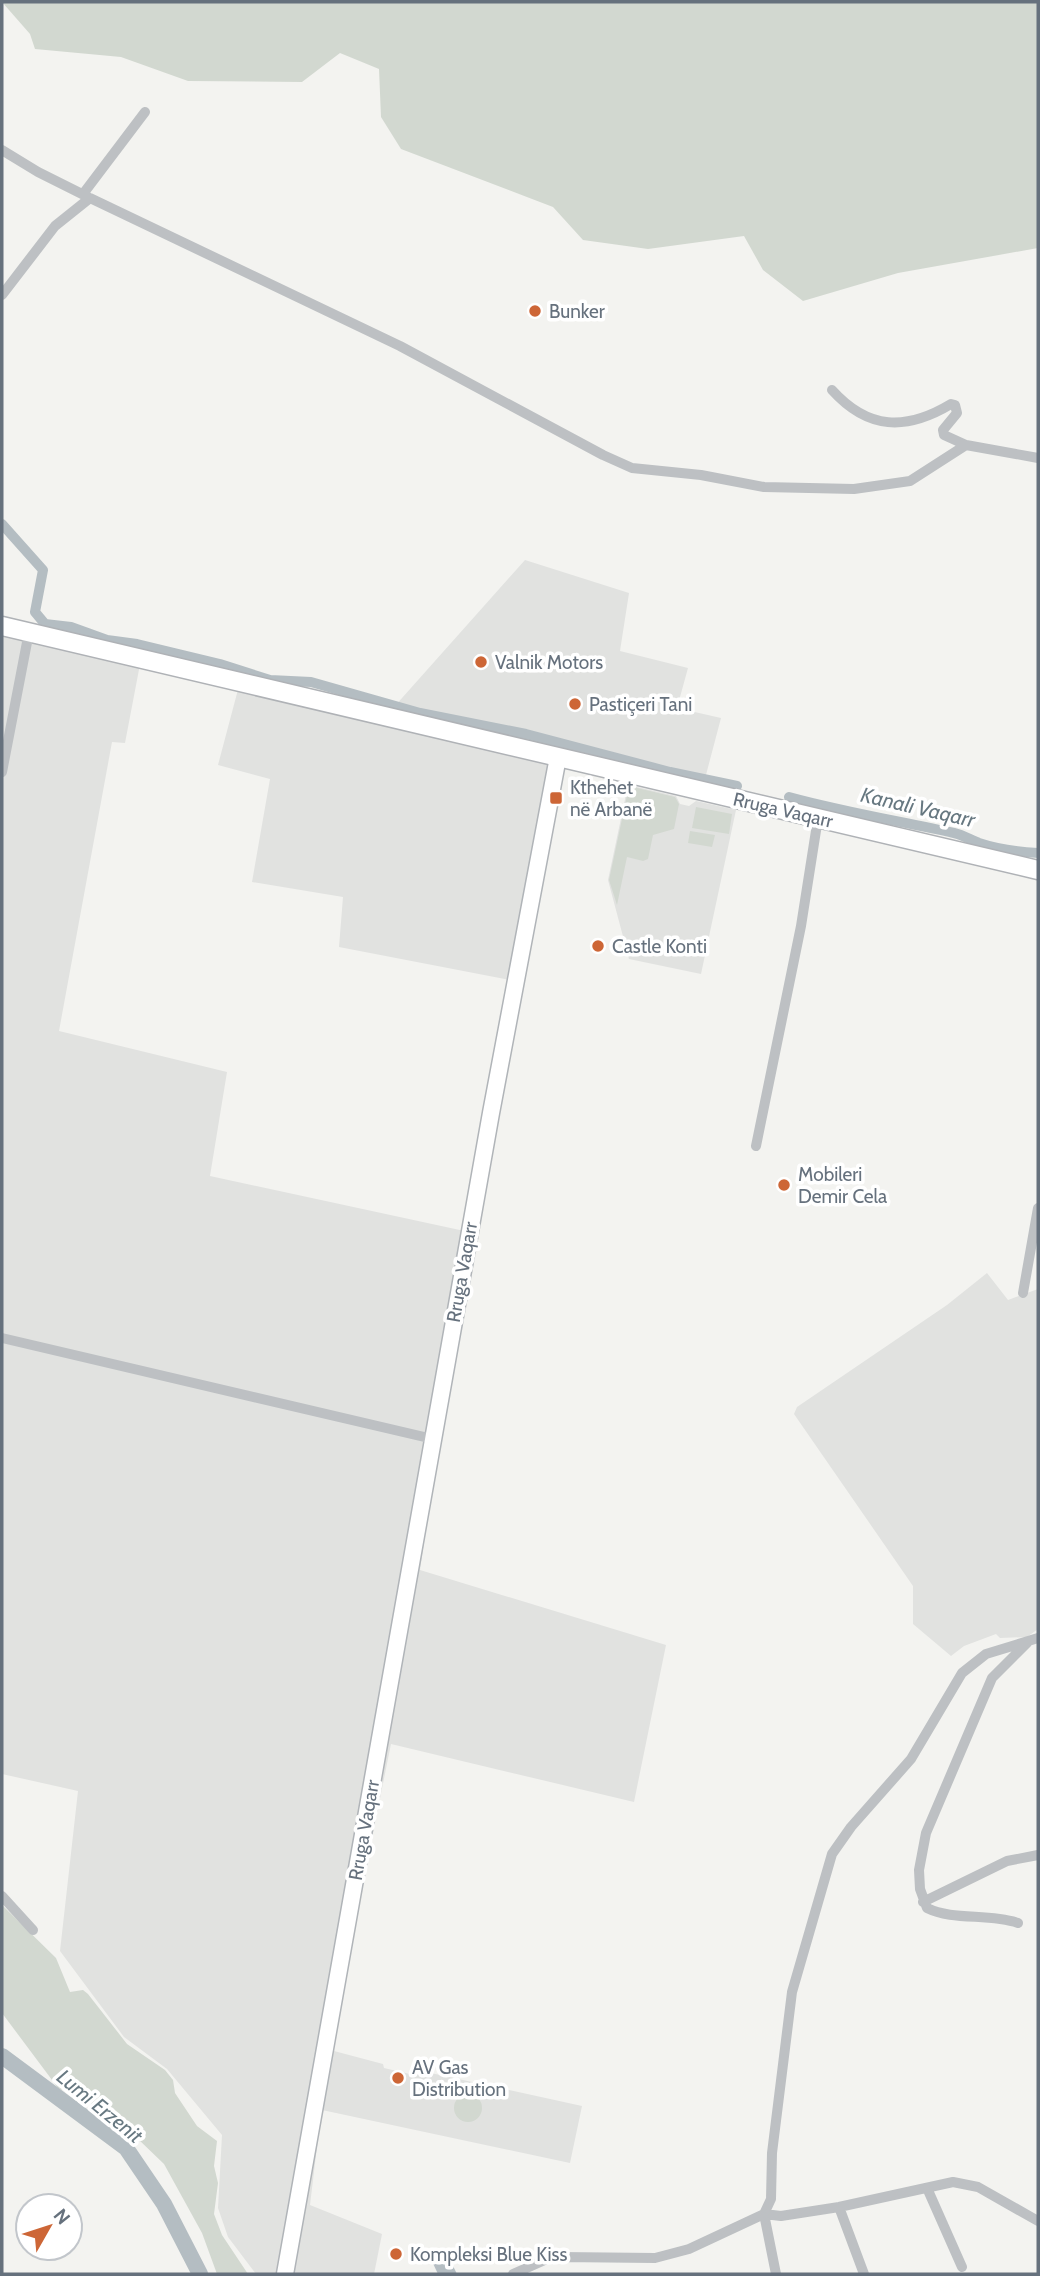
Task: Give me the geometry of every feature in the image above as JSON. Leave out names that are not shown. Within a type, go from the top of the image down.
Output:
[{"type":"main road","points":[[2,626],[558,757]]},
{"type":"main road","name":"Rruga Vaqarr","points":[[285,2274],[433,1439],[558,757],[1038,870]]},
{"type":"street","points":[[2,295],[55,226],[86,196],[145,112]]},
{"type":"street","points":[[2,150],[86,196],[389,340],[616,463],[632,468],[786,489],[854,489],[909,481],[966,445]]},
{"type":"street","points":[[832,390],[852,410],[878,422],[928,418],[951,404],[955,405],[957,413],[943,430],[944,435],[966,445],[1038,458]]},
{"type":"street","points":[[2,772],[29,632]]},
{"type":"street","points":[[756,1146],[801,926],[818,818]]},
{"type":"street","points":[[1023,1293],[1038,1208]]},
{"type":"street","points":[[2,1338],[433,1439]]},
{"type":"street","points":[[776,2274],[764,2214],[771,2199],[772,2153],[792,1992],[832,1854],[851,1827],[911,1759],[962,1673],[986,1654],[1038,1638]]},
{"type":"street","points":[[1018,1923],[990,1916],[934,1912],[923,1902],[919,1870],[926,1833],[992,1678],[1027,1643]]},
{"type":"street","points":[[923,1902],[1007,1861],[1038,1855]]},
{"type":"street","points":[[2,1896],[33,1930]]},
{"type":"street","points":[[513,2274],[547,2259],[560,2257],[635,2259],[672,2254],[764,2214],[781,2216],[839,2207],[946,2183],[964,2183],[978,2188],[1038,2221]]},
{"type":"street","points":[[927,2188],[962,2267]]},
{"type":"street","points":[[839,2207],[864,2274]]},
{"type":"shaded area","points":[[2,2],[1038,2],[1038,248],[898,273],[803,301],[763,270],[744,236],[648,249],[583,240],[553,207],[401,149],[381,117],[379,69],[340,53],[302,82],[188,81],[121,57],[35,49],[30,34]]},
{"type":"shaded area","points":[[525,560],[629,593],[620,651],[688,668],[677,708],[721,718],[702,790],[558,757],[515,981],[339,947],[343,897],[252,882],[270,779],[218,765],[240,682],[386,716]]},
{"type":"shaded area","points":[[2,626],[141,659],[125,743],[112,742],[59,1031],[227,1072],[210,1176],[469,1232],[420,1570],[666,1645],[634,1802],[391,1744],[343,1981],[321,2113],[310,2205],[382,2234],[374,2274],[256,2274],[228,2237],[218,2208],[222,2135],[167,2069],[124,2037],[60,1951],[78,1791],[2,1774]]},
{"type":"shaded area","points":[[628,785],[676,796],[680,804],[689,806],[696,801],[736,810],[701,974],[629,959],[608,880]]},
{"type":"shaded area","points":[[629,786],[675,797],[679,804],[674,829],[653,835],[648,859],[643,861],[627,857],[617,905],[609,880]]},
{"type":"shaded area","points":[[696,807],[732,814],[729,834],[692,828]]},
{"type":"shaded area","points":[[690,831],[715,835],[712,847],[688,843]]},
{"type":"shaded area","points":[[987,1273],[1008,1300],[1038,1289],[1038,1629],[1027,1637],[1000,1638],[996,1634],[964,1646],[951,1656],[913,1624],[913,1586],[794,1414],[797,1407],[947,1305]]},
{"type":"shaded area","points":[[2,1905],[56,1958],[70,1992],[83,1990],[88,1994],[127,2044],[165,2070],[173,2080],[175,2093],[197,2126],[217,2141],[214,2166],[218,2183],[214,2214],[222,2235],[248,2274],[217,2274],[202,2233],[164,2164],[111,2113],[58,2088],[2,2013]]},
{"type":"shaded area","points":[[334,2051],[414,2075],[417,2070],[582,2106],[570,2163],[322,2110]]},
{"type":"shaded area","points":[[468,2094],[478,2098],[482,2108],[478,2118],[468,2122],[458,2118],[454,2108],[458,2098]]},
{"type":"shaded area","points":[[445,2250],[457,2274],[438,2274],[430,2257]]},
{"type":"waterway","points":[[2,524],[43,570],[35,612],[45,624],[71,627],[107,640],[137,644],[220,664],[270,680],[311,682],[420,713],[526,734],[670,772],[737,786]]},
{"type":"waterway","name":"Kanali Vaqarr","points":[[789,797],[954,833],[993,847],[1038,853]]},
{"type":"waterway","name":"Lumi Erzenit","points":[[2,2056],[126,2148],[164,2204],[200,2274]]},
{"type":"place","name":"Bunker","points":[[535,311]]},
{"type":"place","name":"Valnik Motors","points":[[481,662]]},
{"type":"place","name":"Pastiçeri Tani","points":[[575,704]]},
{"type":"place","name":"Kthehet në Arbanë","points":[[556,798]]},
{"type":"place","name":"Castle Konti","points":[[598,946]]},
{"type":"place","name":"Mobileri Demir Cela","points":[[784,1185]]},
{"type":"place","name":"AV Gas Distribution","points":[[398,2078]]},
{"type":"place","name":"Kompleksi Blue Kiss","points":[[396,2254]]}]
